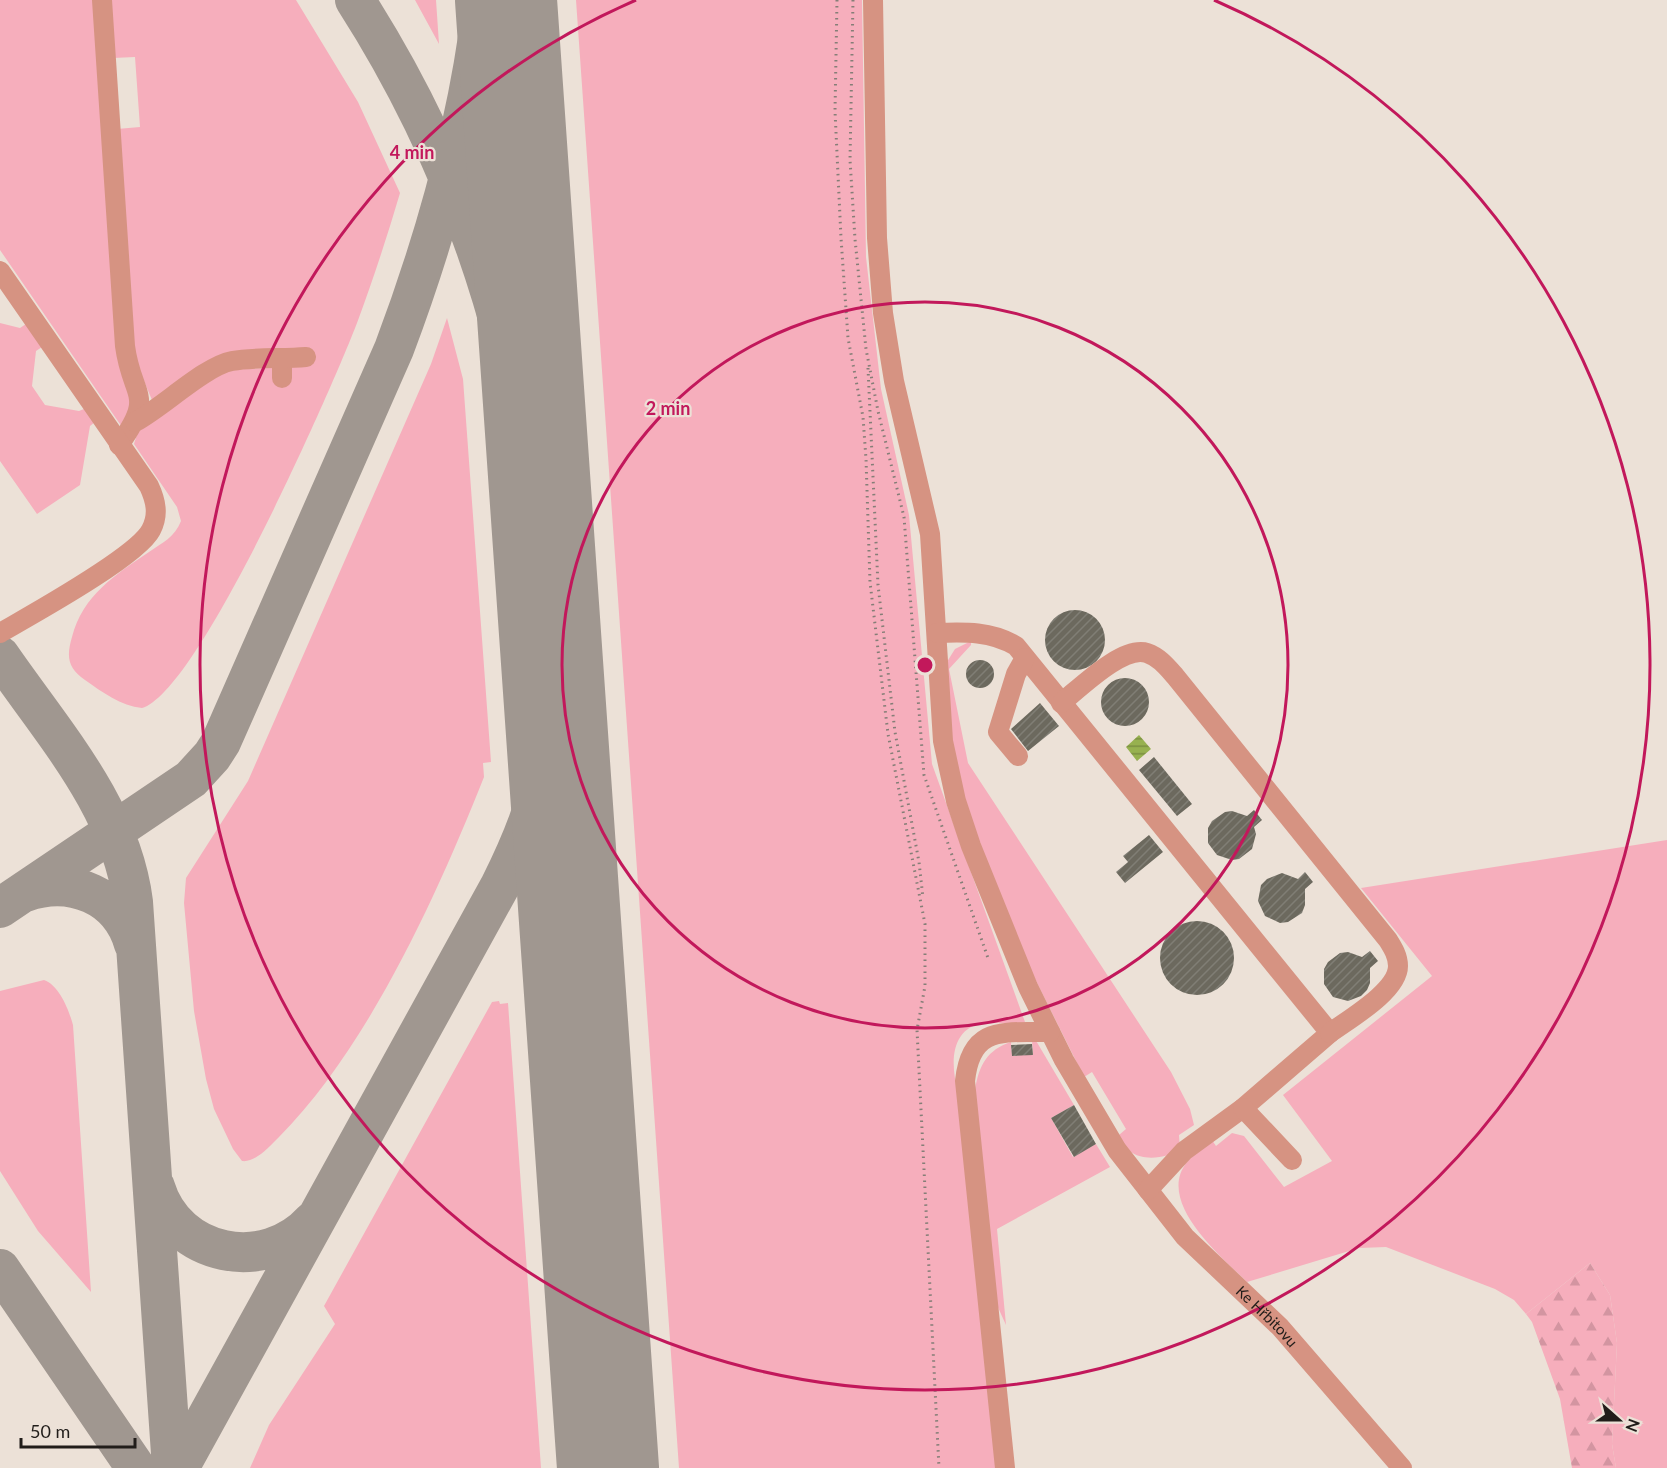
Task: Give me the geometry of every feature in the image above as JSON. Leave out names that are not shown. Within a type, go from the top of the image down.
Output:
[{"type":"street","points":[[102,0],[125,346],[127,362],[140,399],[135,422],[119,445]]},
{"type":"street","name":"Ke Hřbitovu","points":[[873,0],[876,215],[883,313],[894,381],[930,534],[941,721],[956,801],[1028,987],[1107,1135],[1185,1237],[1280,1327],[1402,1468]]},
{"type":"street","points":[[0,271],[154,497],[156,516],[151,531],[144,540],[82,584],[0,633]]},
{"type":"street","points":[[135,422],[158,410],[207,372],[220,365],[232,361],[282,368],[306,357]]},
{"type":"street","points":[[937,633],[970,632],[1002,637],[1016,646],[1330,1034]]},
{"type":"street","points":[[1061,703],[1121,656],[1136,651],[1148,653],[1159,659],[1388,940],[1396,954],[1398,966],[1390,987],[1242,1108],[1184,1151],[1148,1190]]},
{"type":"street","points":[[1018,756],[998,732],[1016,674],[1025,658]]},
{"type":"street","points":[[1005,1468],[965,1081],[974,1049],[988,1035],[1050,1032]]},
{"type":"street","points":[[1242,1108],[1292,1160]]},
{"type":"path","points":[[837,0],[835,111],[841,238],[848,338],[863,417],[867,459],[870,582],[888,734],[925,924]]},
{"type":"path","points":[[852,0],[849,160],[873,420],[878,585],[895,732],[919,862],[925,924],[925,986],[916,1030],[939,1468]]},
{"type":"path","points":[[866,349],[903,516],[924,775],[988,958]]},
{"type":"green space","points":[[0,0],[95,0],[132,409],[122,427],[0,250]]},
{"type":"green space","points":[[109,0],[296,0],[358,102],[400,193],[357,323],[321,407],[262,533],[229,596],[196,650],[167,689],[142,708],[119,701],[85,680],[75,671],[69,656],[77,622],[92,598],[124,569],[168,539],[181,521],[177,507],[134,444],[138,431],[221,370],[288,367],[242,356],[152,400],[135,360],[117,129],[140,127],[135,57],[113,58]]},
{"type":"green space","points":[[415,0],[436,0],[439,44]]},
{"type":"green space","points":[[576,0],[862,0],[866,257],[881,389],[909,515],[932,764],[1025,1022],[986,1023],[974,1026],[965,1031],[959,1039],[954,1058],[999,1468],[679,1468]]},
{"type":"green space","points":[[447,318],[463,379],[491,762],[483,763],[484,777],[445,870],[398,967],[371,1014],[312,1100],[267,1149],[257,1157],[242,1161],[233,1149],[214,1109],[206,1079],[194,1011],[184,903],[186,878],[248,781],[431,364]]},
{"type":"green space","points":[[0,323],[20,328],[26,324],[42,347],[36,351],[32,386],[45,405],[79,411],[84,409],[95,422],[90,426],[80,485],[37,514],[0,461]]},
{"type":"green space","points":[[971,641],[971,645],[949,669],[968,763],[1171,1072],[1190,1109],[1194,1125],[1179,1135],[1180,1149],[1169,1155],[1155,1158],[1141,1157],[1126,1146],[1119,1135],[1126,1129],[1092,1072],[1084,1077],[1015,939],[968,813],[948,734],[945,665],[955,649]]},
{"type":"green space","points":[[1667,840],[1667,1468],[1616,1468],[1612,1444],[1617,1343],[1610,1295],[1590,1263],[1526,1314],[1514,1300],[1495,1289],[1386,1247],[1359,1248],[1247,1282],[1196,1228],[1185,1211],[1179,1194],[1179,1178],[1187,1162],[1195,1153],[1212,1140],[1216,1146],[1232,1133],[1244,1136],[1284,1187],[1332,1161],[1283,1095],[1432,976],[1361,888]]},
{"type":"green space","points":[[44,980],[59,992],[73,1025],[91,1292],[38,1231],[0,1171],[0,991]]},
{"type":"green space","points":[[499,1001],[500,1004],[508,1003],[541,1468],[250,1468],[269,1425],[335,1324],[324,1306],[492,1002]]},
{"type":"green space","points":[[1035,1039],[1074,1105],[1051,1118],[1073,1157],[1096,1144],[1110,1167],[997,1229],[1006,1325],[996,1303],[975,1090],[979,1073],[990,1054],[1011,1042],[1012,1056],[1033,1054],[1032,1040]]},
{"type":"green space","points":[[1590,1263],[1610,1295],[1617,1343],[1612,1444],[1616,1468],[1572,1468],[1560,1399],[1532,1322],[1526,1314]]},
{"type":"shaded area","points":[[1139,735],[1151,749],[1137,761],[1126,747]]},
{"type":"building","points":[[1075,610],[1092,615],[1100,623],[1105,640],[1100,657],[1092,665],[1075,670],[1058,665],[1050,657],[1045,640],[1050,623],[1058,615]]},
{"type":"building","points":[[980,660],[990,664],[994,674],[990,684],[980,688],[970,684],[966,674],[970,664]]},
{"type":"building","points":[[1125,678],[1142,685],[1149,702],[1142,719],[1125,726],[1108,719],[1101,702],[1108,685]]},
{"type":"building","points":[[1040,703],[1059,726],[1028,751],[1011,729]]},
{"type":"building","points":[[1154,757],[1192,804],[1177,816],[1139,770]]},
{"type":"building","points":[[1254,810],[1262,820],[1254,827],[1256,834],[1252,849],[1239,859],[1232,860],[1217,855],[1208,843],[1208,828],[1212,821],[1225,812],[1232,811],[1247,816]]},
{"type":"building","points":[[1149,835],[1163,852],[1125,883],[1116,872],[1128,862],[1123,856]]},
{"type":"building","points":[[1305,872],[1313,882],[1305,889],[1305,905],[1302,913],[1288,922],[1280,923],[1265,916],[1258,901],[1261,885],[1267,879],[1282,873],[1298,879]]},
{"type":"building","points":[[1197,921],[1218,927],[1228,937],[1234,958],[1228,979],[1218,989],[1197,995],[1176,989],[1166,979],[1160,958],[1166,937],[1176,927]]},
{"type":"building","points":[[1370,951],[1378,961],[1370,968],[1370,983],[1367,990],[1361,996],[1348,1001],[1333,997],[1324,984],[1324,969],[1328,962],[1340,953],[1348,952],[1362,957]]},
{"type":"building","points":[[1032,1044],[1033,1055],[1012,1056],[1011,1045]]},
{"type":"building","points":[[1074,1105],[1096,1144],[1074,1157],[1051,1118]]},
{"type":"taxiway","points":[[179,1468],[500,886],[534,805],[543,771],[549,733],[550,646],[537,504],[524,428],[507,353],[486,279],[460,207],[430,136],[395,67],[355,0]]},
{"type":"taxiway","points":[[0,908],[191,779],[212,756],[221,742],[394,349],[410,306],[437,220],[460,134],[483,0]]},
{"type":"taxiway","points":[[0,656],[82,772],[115,834],[126,867],[133,902],[172,1468]]},
{"type":"taxiway","points":[[25,892],[59,886],[91,894],[118,913],[134,944]]},
{"type":"taxiway","points":[[155,1187],[166,1211],[182,1229],[202,1242],[224,1250],[247,1252],[271,1248],[293,1238],[313,1221]]},
{"type":"taxiway","points":[[0,1269],[136,1468]]},
{"type":"runway","points":[[506,0],[608,1468]]}]
